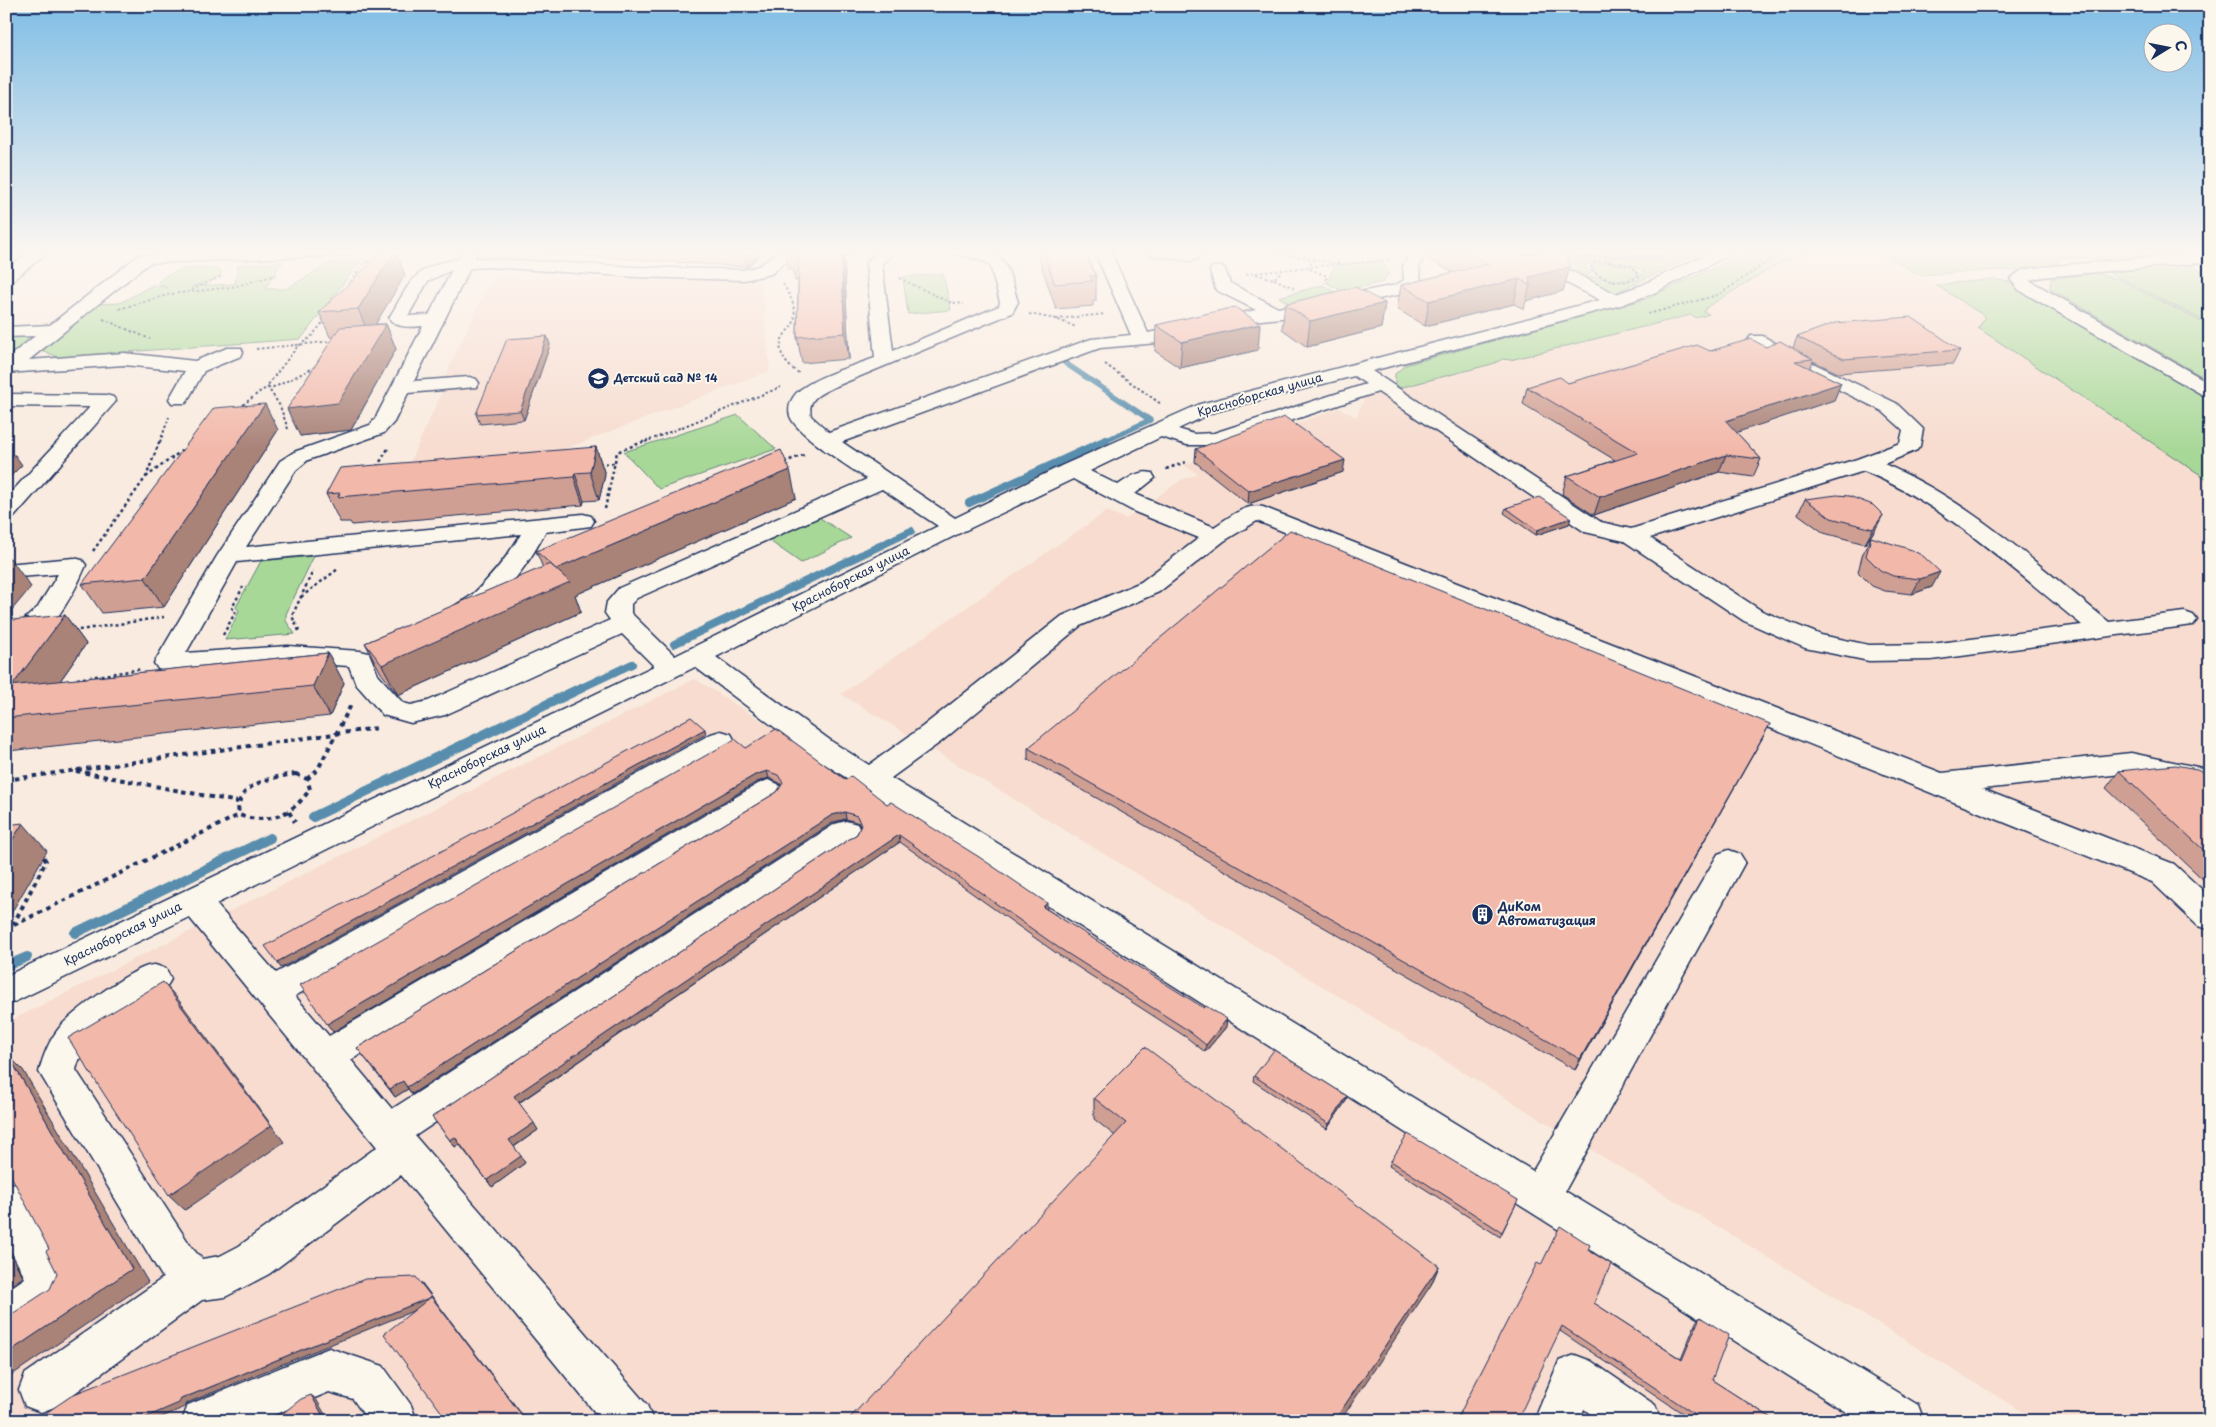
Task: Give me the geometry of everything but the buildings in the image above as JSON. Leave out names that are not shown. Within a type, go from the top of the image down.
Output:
[{"type":"street","points":[[7,367],[71,317]]},
{"type":"street","points":[[399,317],[398,318],[406,322],[435,320]]},
{"type":"street","points":[[437,317],[384,422],[377,429],[301,456],[288,466],[229,556],[167,663],[296,654],[337,655],[368,663],[393,709],[411,714],[435,709],[625,622]]},
{"type":"street","points":[[880,317],[885,361]]},
{"type":"street","points":[[954,527],[829,442],[801,419],[799,408],[802,398],[827,384],[988,317]]},
{"type":"street","points":[[1132,317],[1142,340]]},
{"type":"street","points":[[829,442],[1082,347],[1097,343],[1142,340],[1249,317]]},
{"type":"street","name":"Красноборская улица","points":[[6,992],[193,899],[684,662],[1071,470],[1207,408],[1554,317]]},
{"type":"street","points":[[2080,317],[2210,391]]},
{"type":"street","points":[[6,332],[54,330]]},
{"type":"street","points":[[1632,536],[1866,464],[1910,446],[1912,429],[1889,407],[1758,340]]},
{"type":"street","points":[[7,367],[124,359],[197,366],[234,352]]},
{"type":"street","points":[[179,399],[197,366]]},
{"type":"street","points":[[1355,368],[1593,527],[1632,536],[1753,616],[1814,642],[1860,651],[1931,652],[2184,620]]},
{"type":"street","points":[[401,388],[470,382]]},
{"type":"street","points":[[1160,430],[1180,439],[1196,442],[1217,439],[1382,385]]},
{"type":"street","points":[[6,400],[106,401],[6,512]]},
{"type":"street","points":[[1866,464],[1930,495],[1955,512],[2104,630]]},
{"type":"street","points":[[1071,470],[1143,507],[1216,536]]},
{"type":"street","points":[[1118,495],[1144,478]]},
{"type":"street","points":[[884,480],[628,593],[619,602],[618,613],[625,622],[684,662],[1902,1421]]},
{"type":"street","points":[[870,779],[932,734],[1071,622],[1150,587],[1216,536],[1255,512],[2163,873],[2210,917]]},
{"type":"street","points":[[229,556],[583,521]]},
{"type":"street","points":[[440,622],[475,605],[486,596],[525,548],[533,536],[536,526]]},
{"type":"street","points":[[6,571],[74,565],[67,584],[35,628],[6,648]]},
{"type":"street","points":[[271,992],[721,741]]},
{"type":"street","points":[[1940,783],[2131,764],[2192,775],[2210,786]]},
{"type":"street","points":[[325,1057],[768,791]]},
{"type":"street","points":[[41,1390],[194,1281],[225,1276],[254,1260],[340,1199],[396,1141],[846,832]]},
{"type":"street","points":[[1540,1197],[1729,862]]},
{"type":"street","points":[[193,899],[631,1421]]},
{"type":"street","points":[[154,979],[112,1004],[82,1028],[63,1050],[57,1072],[177,1263],[194,1281]]},
{"type":"street","points":[[6,1200],[51,1285],[6,1316]]},
{"type":"street","points":[[204,1421],[329,1370],[367,1382],[385,1417]]},
{"type":"street","points":[[1556,1421],[1576,1377],[1639,1421]]},
{"type":"path","points":[[54,330],[95,317],[155,341],[166,350],[163,363]]},
{"type":"path","points":[[288,429],[280,406],[268,386],[273,377],[328,317]]},
{"type":"path","points":[[794,317],[794,324],[783,336],[782,350],[784,361],[794,371],[827,384]]},
{"type":"path","points":[[1056,319],[1082,317]]},
{"type":"path","points":[[275,346],[343,340]]},
{"type":"path","points":[[1082,347],[1143,393],[1185,418]]},
{"type":"path","points":[[233,413],[262,390],[269,389],[322,364]]},
{"type":"path","points":[[790,376],[794,371]]},
{"type":"path","points":[[604,510],[617,452],[705,419],[781,387],[785,382]]},
{"type":"path","points":[[74,565],[96,549],[146,477],[164,424],[179,399]]},
{"type":"path","points":[[371,472],[386,454],[390,441]]},
{"type":"path","points":[[778,464],[829,442]]},
{"type":"path","points":[[1144,478],[1198,457],[1196,442]]},
{"type":"path","points":[[146,477],[186,447]]},
{"type":"path","points":[[595,464],[615,462]]},
{"type":"path","points":[[375,468],[383,471]]},
{"type":"path","points":[[296,654],[303,639],[292,616],[324,547]]},
{"type":"path","points":[[219,643],[236,611],[232,608],[261,553]]},
{"type":"path","points":[[71,631],[196,613]]},
{"type":"path","points":[[307,779],[318,769],[368,663]]},
{"type":"path","points":[[69,680],[121,674],[117,681]]},
{"type":"path","points":[[6,780],[387,727],[411,714]]},
{"type":"path","points":[[74,771],[238,802]]},
{"type":"path","points":[[296,774],[307,779],[310,789],[303,801],[289,812],[269,820],[251,821],[239,815],[237,809],[238,802],[247,791],[262,781],[279,775],[296,774]]},
{"type":"path","points":[[6,929],[239,815]]},
{"type":"path","points":[[6,819],[18,831]]},
{"type":"path","points":[[13,925],[46,861],[37,850]]},
{"type":"shaded area","name":"Детский сад № 14","points":[[473,317],[765,317],[770,371],[530,462],[405,473],[442,392],[440,388]]},
{"type":"shaded area","points":[[1685,317],[1986,317],[1978,328],[2210,481],[2210,1421],[2038,1421],[841,694],[1107,511],[1126,519],[1181,480],[1198,474],[1184,465],[1339,408],[1356,417],[1366,395],[1403,391],[1399,388],[1492,364],[1496,361],[1510,360]]},
{"type":"shaded area","points":[[695,679],[1881,1421],[6,1421],[6,1023]]},
{"type":"green space","points":[[82,317],[318,317],[301,339],[58,357],[41,350]]},
{"type":"green space","points":[[1582,317],[1685,317],[1510,360],[1503,359],[1492,364],[1399,388],[1395,382],[1395,374],[1405,365]]},
{"type":"green space","points":[[1986,317],[2070,317],[2210,397],[2210,481],[1978,328]]},
{"type":"green space","points":[[2098,317],[2192,317],[2206,324],[2205,332],[2210,336],[2210,381]]},
{"type":"green space","points":[[2195,317],[2210,317],[2210,324]]},
{"type":"green space","points":[[27,335],[31,338],[6,359],[6,336]]},
{"type":"green space","points":[[738,415],[776,449],[659,489],[624,452]]},
{"type":"green space","points":[[817,516],[851,538],[801,563],[767,539]]},
{"type":"green space","points":[[314,556],[286,614],[286,621],[295,634],[225,640],[239,611],[236,607],[261,561]]},
{"type":"waterway","points":[[1065,363],[1150,420],[1103,442]]},
{"type":"waterway","points":[[969,503],[1106,440]]},
{"type":"waterway","points":[[674,644],[911,531]]},
{"type":"waterway","points":[[579,689],[632,664]]},
{"type":"waterway","points":[[313,817],[581,688]]},
{"type":"waterway","points":[[75,933],[270,838]]},
{"type":"waterway","points":[[6,966],[27,957]]},
{"type":"place","name":"Детский сад № 14","points":[[598,378]]},
{"type":"place","name":"ДиКом Автоматизация","points":[[1482,914]]}]
